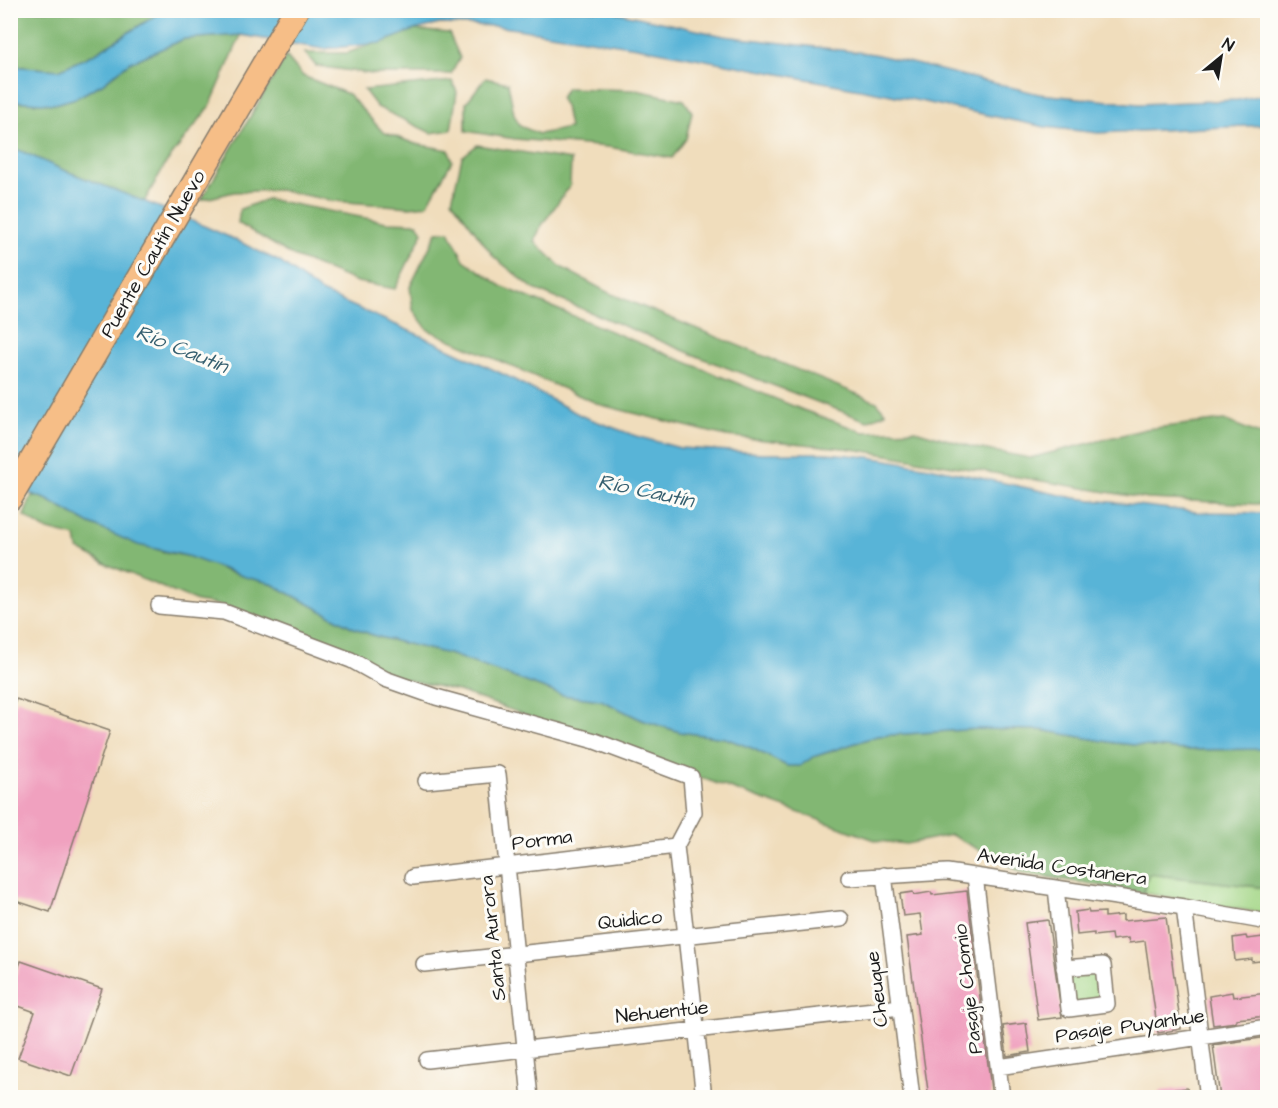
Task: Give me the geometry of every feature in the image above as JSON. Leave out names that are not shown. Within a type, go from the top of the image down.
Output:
[{"type":"main road","name":"Puente Cautín Nuevo","points":[[10,498],[296,10]]},
{"type":"street","points":[[159,606],[224,612],[351,660],[395,683],[446,700],[595,741],[691,777],[694,812],[676,846],[704,1098]]},
{"type":"street","name":"Santa Aurora","points":[[426,781],[498,774],[530,1098]]},
{"type":"street","name":"Porma","points":[[413,877],[676,846]]},
{"type":"street","name":"Avenida Costanera","points":[[849,878],[947,872],[1184,907],[1268,922]]},
{"type":"street","name":"Cheuque","points":[[884,875],[912,1098]]},
{"type":"street","name":"Pasaje Chomio","points":[[975,876],[1002,1098]]},
{"type":"street","points":[[1056,888],[1065,968]]},
{"type":"street","points":[[1184,907],[1208,1098]]},
{"type":"street","name":"Quidico","points":[[424,964],[841,919]]},
{"type":"street","name":"Nehuentúe","points":[[427,1060],[901,1007]]},
{"type":"street","name":"Pasaje Puyanhue","points":[[998,1067],[1268,1027]]},
{"type":"green space","points":[[10,11],[163,11],[94,54],[59,70],[11,66]]},
{"type":"green space","points":[[414,30],[449,33],[460,58],[451,74],[372,74],[316,66],[305,53],[347,53]]},
{"type":"green space","points":[[241,35],[210,106],[166,163],[144,202],[21,151],[11,149],[10,101],[55,104],[76,98],[102,84],[129,63],[184,39]]},
{"type":"green space","points":[[286,56],[303,76],[348,94],[383,132],[416,144],[449,150],[452,161],[427,205],[410,207],[334,201],[279,190],[234,192],[201,200]]},
{"type":"green space","points":[[485,78],[508,83],[514,114],[520,126],[539,134],[569,128],[565,106],[560,98],[566,88],[636,90],[684,100],[692,112],[686,139],[672,158],[608,147],[515,139],[466,131],[466,103]]},
{"type":"green space","points":[[452,81],[457,92],[451,130],[431,133],[377,107],[364,90]]},
{"type":"green space","points":[[477,145],[571,160],[570,186],[542,225],[534,241],[561,267],[609,293],[877,402],[886,413],[867,421],[704,359],[534,289],[494,257],[452,200],[462,157]]},
{"type":"green space","points":[[267,199],[386,222],[418,223],[423,232],[395,289],[357,282],[293,256],[238,223],[240,209]]},
{"type":"green space","points":[[449,231],[464,260],[503,287],[803,410],[864,432],[915,430],[976,448],[1030,458],[1146,429],[1224,420],[1267,437],[1267,503],[1148,499],[852,449],[726,436],[601,405],[428,330],[413,310],[410,287],[437,232]]},
{"type":"green space","points":[[32,495],[46,499],[88,523],[164,552],[206,561],[226,571],[270,583],[352,627],[375,636],[452,655],[562,695],[601,700],[642,720],[680,732],[725,738],[754,749],[787,766],[799,766],[813,757],[877,736],[978,729],[1041,730],[1115,743],[1185,750],[1267,749],[1267,888],[1149,874],[1143,893],[1023,873],[951,835],[906,844],[878,841],[458,691],[385,675],[340,647],[225,606],[197,602],[104,563],[78,549],[76,537],[44,529],[24,516]]},
{"type":"green space","points":[[1148,874],[1267,888],[1267,914],[1143,893]]},
{"type":"green space","points":[[1101,967],[1105,1001],[1071,1006],[1068,971]]},
{"type":"water","points":[[606,10],[724,36],[874,54],[1039,94],[1139,104],[1238,100],[1267,94],[1268,125],[1098,133],[1045,127],[637,47],[496,26],[440,24],[414,30],[381,43],[323,49],[241,35],[184,39],[129,63],[102,84],[76,98],[55,104],[11,101],[11,66],[59,70],[94,54],[163,11]]},
{"type":"water","name":"Río Cautín","points":[[11,149],[21,151],[236,240],[280,262],[321,292],[509,377],[582,416],[636,436],[680,448],[764,453],[827,453],[869,457],[929,467],[1075,498],[1197,512],[1267,513],[1267,749],[1185,750],[1115,743],[1041,730],[978,729],[877,736],[813,757],[800,766],[787,766],[754,749],[725,738],[680,732],[642,720],[601,700],[562,695],[452,655],[375,636],[352,627],[270,583],[245,577],[187,556],[138,545],[88,523],[46,499],[11,487]]},
{"type":"building","points":[[16,699],[110,731],[50,912],[10,899],[10,716]]},
{"type":"building","points":[[967,891],[992,1098],[929,1098],[907,937],[923,935],[920,914],[903,916],[900,894],[913,892],[914,895],[931,892],[932,895]]},
{"type":"building","points":[[1088,910],[1089,913],[1105,912],[1105,917],[1123,915],[1123,921],[1166,917],[1181,1029],[1158,1033],[1145,941],[1129,943],[1128,938],[1112,940],[1111,934],[1077,935],[1075,912]]},
{"type":"building","points":[[1048,920],[1062,1017],[1038,1020],[1025,923]]},
{"type":"building","points":[[1246,936],[1247,939],[1263,937],[1263,943],[1268,943],[1268,960],[1235,961],[1233,938]]},
{"type":"building","points":[[21,961],[102,989],[71,1076],[18,1058],[35,1012],[10,1003],[10,990]]},
{"type":"building","points":[[1232,992],[1233,997],[1268,993],[1268,1016],[1236,1019],[1236,1022],[1213,1025],[1209,996]]},
{"type":"building","points":[[1026,1023],[1030,1052],[1007,1056],[1003,1026]]},
{"type":"building","points":[[1268,1037],[1268,1098],[1220,1098],[1213,1045]]},
{"type":"building","points":[[1187,1088],[1188,1098],[1160,1098],[1159,1091]]}]
